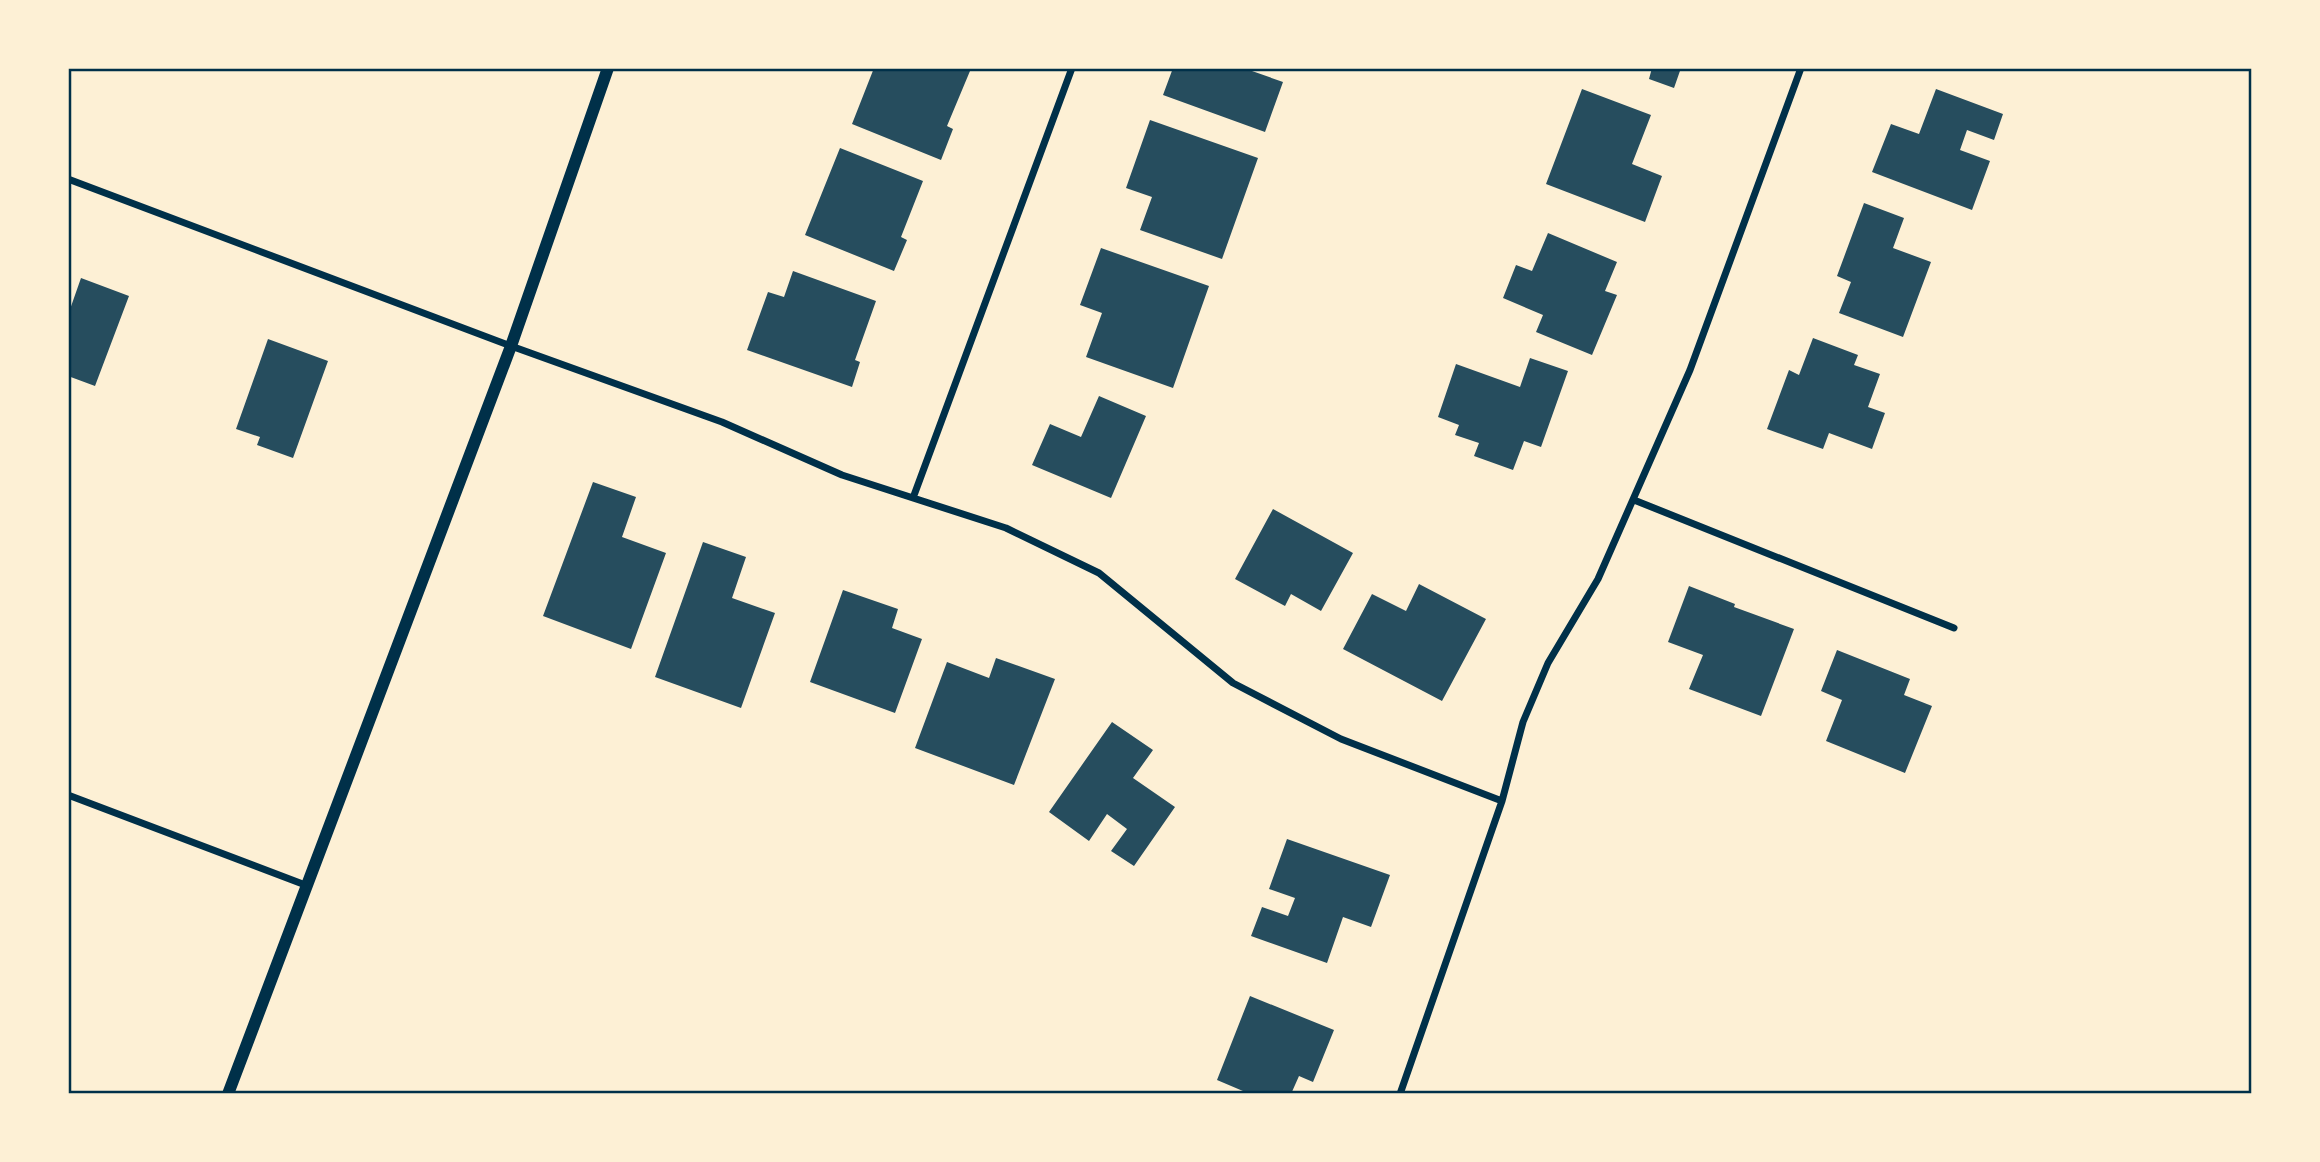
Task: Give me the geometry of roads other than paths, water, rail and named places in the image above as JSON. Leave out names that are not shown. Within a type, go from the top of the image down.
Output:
[{"type":"street","points":[[228,1094],[511,346],[608,68]]},
{"type":"street","points":[[914,498],[1072,68]]},
{"type":"street","points":[[1401,1094],[1502,801],[1523,722],[1548,663],[1598,579],[1690,370],[1801,68]]},
{"type":"street","points":[[68,179],[511,346],[722,422],[842,475],[1006,528],[1099,573],[1233,683],[1342,739],[1502,801]]},
{"type":"street","points":[[1633,500],[1954,628]]},
{"type":"street","points":[[68,795],[308,886]]}]
